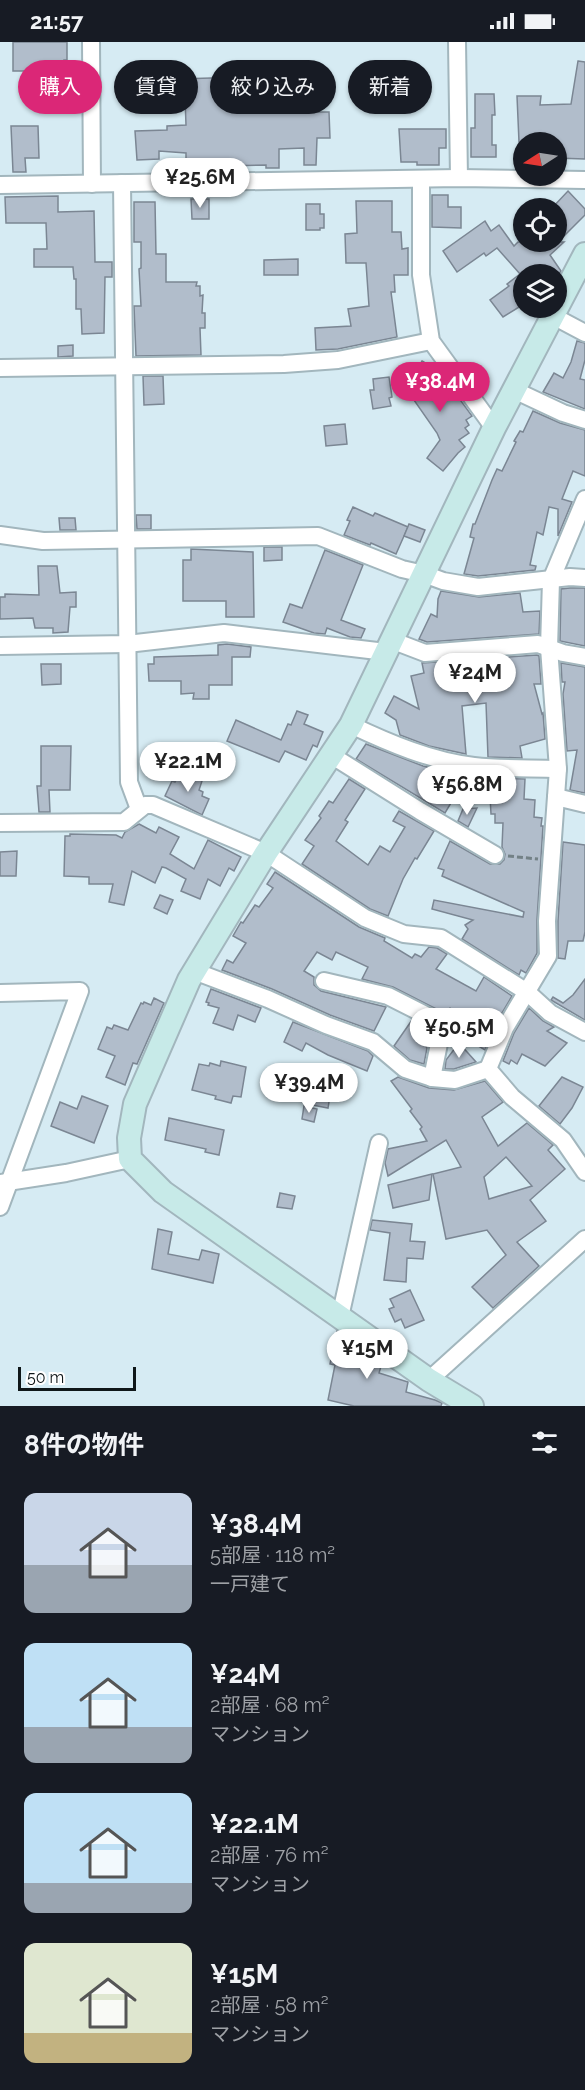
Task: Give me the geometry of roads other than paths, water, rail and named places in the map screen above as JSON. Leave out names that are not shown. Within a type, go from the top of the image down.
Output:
[{"type":"street","points":[[91,42],[92,184]]},
{"type":"street","points":[[457,42],[459,178]]},
{"type":"street","points":[[0,185],[459,178],[585,180]]},
{"type":"street","points":[[421,179],[421,275],[431,341],[494,428]]},
{"type":"street","points":[[122,183],[129,782],[139,809]]},
{"type":"street","points":[[567,289],[585,254]]},
{"type":"street","points":[[472,1406],[429,1380],[163,1192],[130,1159],[129,1138],[135,1104],[189,980],[266,853],[351,725],[494,428],[552,318]]},
{"type":"street","points":[[557,318],[585,333]]},
{"type":"street","points":[[0,368],[284,364],[338,360],[431,341]]},
{"type":"street","points":[[514,390],[563,413],[585,420]]},
{"type":"street","points":[[195,971],[373,1042],[405,1069],[432,1078],[455,1080],[488,1069],[506,1028],[548,956],[547,921],[558,769],[549,648],[550,580],[585,499]]},
{"type":"street","points":[[0,535],[44,541],[318,536],[402,569],[443,581],[478,587],[570,577],[585,578]]},
{"type":"street","points":[[0,646],[127,644],[224,633],[389,646],[425,653],[538,644],[563,653],[585,657]]},
{"type":"street","points":[[351,725],[392,744],[444,760],[474,766],[558,769]]},
{"type":"street","points":[[331,755],[495,855]]},
{"type":"street","points":[[556,797],[585,804]]},
{"type":"street","points":[[0,823],[124,822],[145,804],[153,805],[266,853],[365,918],[404,934],[441,938],[527,992],[550,1013],[585,1032]]},
{"type":"street","points":[[324,981],[388,996],[443,1023],[432,1078]]},
{"type":"street","points":[[0,993],[80,991],[5,1182],[0,1207]]},
{"type":"street","points":[[488,1069],[512,1096],[563,1140],[585,1172]]},
{"type":"street","points":[[340,1317],[379,1143]]},
{"type":"street","points":[[5,1182],[66,1173],[130,1159]]},
{"type":"street","points":[[429,1380],[585,1239]]}]
